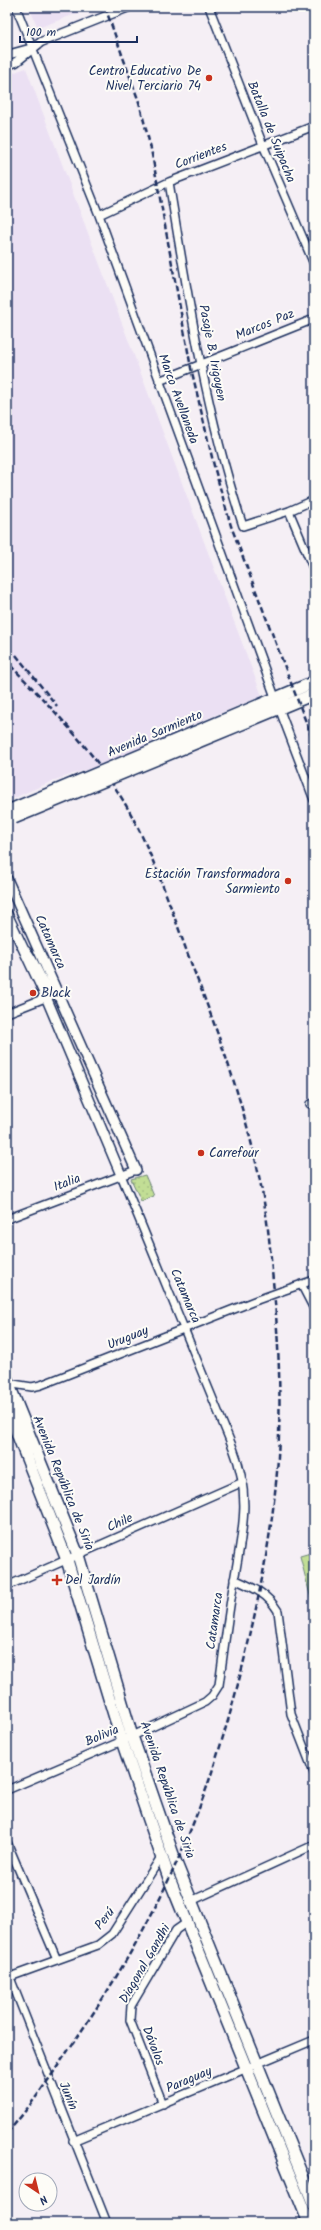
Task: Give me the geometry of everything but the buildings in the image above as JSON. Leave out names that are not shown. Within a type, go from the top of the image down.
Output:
[{"type":"main road","name":"Avenida Sarmiento","points":[[10,815],[277,703],[314,682]]},
{"type":"main road","name":"Avenida Sarmiento","points":[[277,703],[314,694]]},
{"type":"main road","name":"Catamarca","points":[[7,879],[53,995],[121,1175]]},
{"type":"main road","name":"Catamarca","points":[[7,914],[18,939],[53,995],[136,1170]]},
{"type":"main road","name":"Avenida República de Siria","points":[[7,1382],[72,1557],[170,1846],[314,2205]]},
{"type":"main road","name":"Avenida República de Siria","points":[[7,1408],[72,1557],[122,1741],[161,1856],[186,1922],[309,2223]]},
{"type":"street","name":"Marco Avellaneda","points":[[16,7],[99,215],[277,703],[314,800]]},
{"type":"street","points":[[7,65],[16,62],[41,42],[129,7]]},
{"type":"street","name":"Batalla de Suipacha","points":[[209,7],[263,145],[314,264]]},
{"type":"street","points":[[7,56],[32,48]]},
{"type":"street","name":"Corrientes","points":[[99,215],[169,182],[314,126]]},
{"type":"street","name":"Pasaje B. Irigoyen","points":[[169,182],[201,364],[220,452],[243,526],[289,511]]},
{"type":"street","name":"Marcos Paz","points":[[159,381],[314,319]]},
{"type":"street","points":[[314,500],[289,511],[314,570]]},
{"type":"street","points":[[7,1013],[53,995]]},
{"type":"street","name":"Italia","points":[[7,1219],[136,1170]]},
{"type":"street","name":"Catamarca","points":[[121,1175],[236,1456],[244,1482],[246,1503],[219,1684],[212,1696],[205,1702]]},
{"type":"street","points":[[314,1280],[301,1284],[314,1309]]},
{"type":"street","name":"Uruguay","points":[[7,1382],[32,1387],[41,1385],[184,1328],[301,1284]]},
{"type":"street","name":"Chile","points":[[7,1586],[244,1482]]},
{"type":"street","points":[[234,1579],[260,1591],[273,1603],[278,1611],[291,1714],[314,1773]]},
{"type":"street","name":"Bolivia","points":[[7,1790],[122,1741],[205,1702]]},
{"type":"street","points":[[7,1842],[57,1960]]},
{"type":"street","points":[[180,1906],[314,1845]]},
{"type":"street","name":"Perú","points":[[8,1975],[57,1960],[98,1945],[112,1934],[161,1856],[170,1846]]},
{"type":"street","name":"Diagonal Gandhi","points":[[130,2020],[131,2006],[176,1930],[186,1922]]},
{"type":"street","name":"Junín","points":[[8,1975],[106,2221]]},
{"type":"street","name":"Dávalos","points":[[130,2020],[163,2104]]},
{"type":"street","name":"Paraguay","points":[[73,2141],[314,2040]]},
{"type":"street","points":[[98,2223],[106,2221]]},
{"type":"shaded area","points":[[29,7],[94,7],[38,28]]},
{"type":"shaded area","points":[[26,68],[262,696],[176,731],[113,761],[55,780],[7,801],[7,75]]},
{"type":"green space","points":[[145,1175],[154,1196],[141,1201],[131,1179]]},
{"type":"green space","points":[[314,1552],[314,1611],[300,1556]]},
{"type":"railway","points":[[105,7],[139,102],[151,149],[191,368],[215,470],[231,526],[314,743]]},
{"type":"railway","points":[[16,655],[57,706]]},
{"type":"railway","points":[[7,662],[76,736],[107,775],[121,796],[151,856],[225,1055],[242,1108],[256,1163],[268,1231],[278,1346],[279,1447],[270,1533],[259,1596],[229,1717],[201,1804],[170,1877],[140,1936],[123,1965],[88,2021],[47,2081],[24,2113],[7,2133]]},
{"type":"place","name":"Centro Educativo De Nivel Terciario 74","points":[[209,78]]},
{"type":"place","name":"Estación Transformadora Sarmiento","points":[[288,881]]},
{"type":"place","name":"Black","points":[[33,993]]},
{"type":"place","name":"Carrefour","points":[[201,1153]]},
{"type":"place","name":"Del Jardín","points":[[57,1580]]}]
